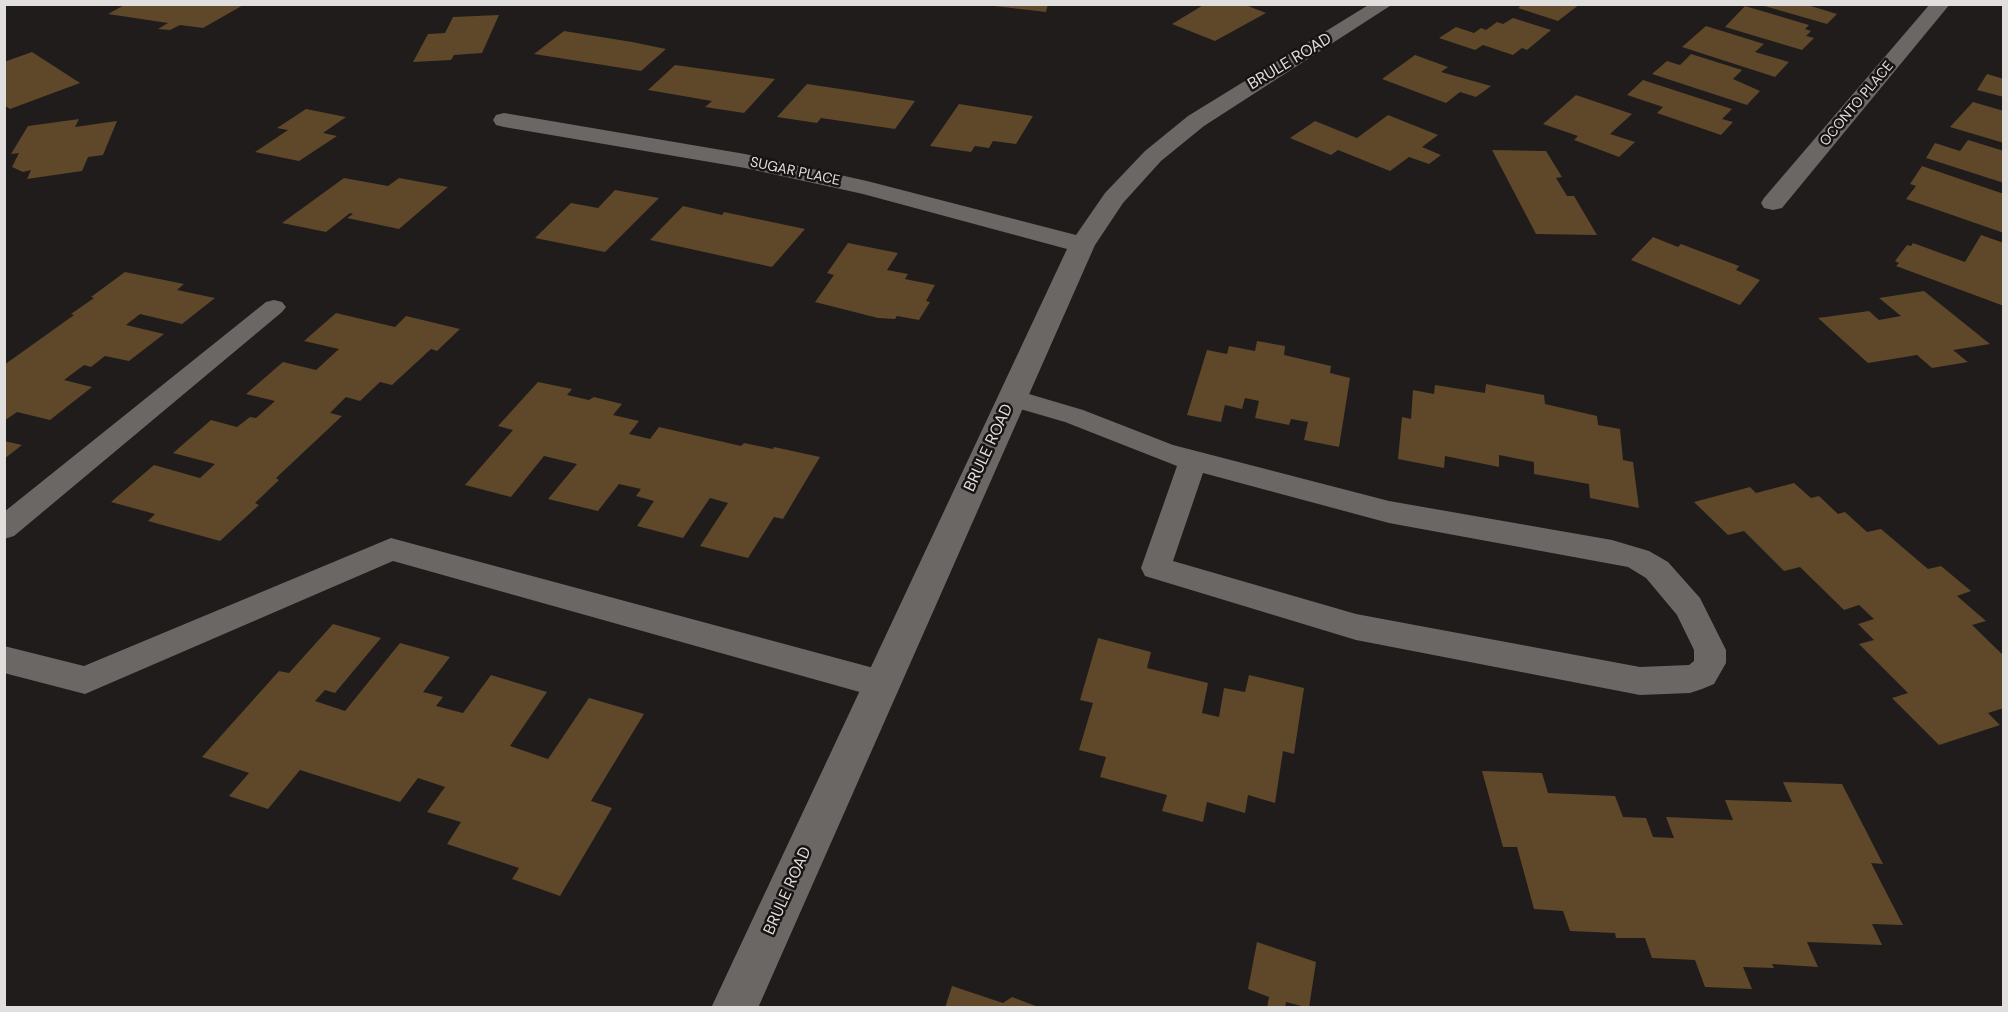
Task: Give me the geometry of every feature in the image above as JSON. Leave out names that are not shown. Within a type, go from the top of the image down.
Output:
[{"type":"street","name":"BRULE ROAD","points":[[734,1008],[1082,245],[1114,198],[1153,156],[1196,121],[1384,4]]},
{"type":"street","name":"OCONTO PLACE","points":[[1773,203],[1941,4]]},
{"type":"street","name":"SUGAR PLACE","points":[[504,120],[746,161],[867,188],[1082,245]]},
{"type":"lane","points":[[4,528],[274,307]]},
{"type":"lane","points":[[1012,398],[1074,416],[1163,452],[1389,512],[1612,551],[1638,559],[1657,570],[1689,608],[1710,650],[1710,663],[1703,674],[1690,679],[1640,681],[1356,627],[1156,568],[1193,461]]},
{"type":"lane","points":[[4,659],[85,680],[391,549],[881,684]]},
{"type":"building","points":[[126,4],[245,4],[203,28],[180,25],[170,30],[158,29],[168,23],[108,14]]},
{"type":"building","points":[[977,4],[1048,4],[1046,12]]},
{"type":"building","points":[[1205,4],[1243,4],[1266,13],[1215,41],[1172,24]]},
{"type":"building","points":[[1523,4],[1580,4],[1558,21],[1518,8]]},
{"type":"building","points":[[1813,4],[1811,6],[1837,14],[1827,24],[1761,5]]},
{"type":"building","points":[[1745,6],[1809,25],[1805,29],[1811,31],[1806,36],[1814,38],[1802,50],[1725,27]]},
{"type":"building","points":[[499,15],[482,53],[454,55],[451,60],[413,62],[428,34],[445,33],[453,17]]},
{"type":"building","points":[[1513,18],[1551,30],[1527,50],[1522,48],[1513,55],[1483,45],[1475,50],[1439,38],[1456,27],[1474,33],[1481,28],[1486,30],[1497,22],[1503,24]]},
{"type":"building","points":[[1706,26],[1764,44],[1755,52],[1789,62],[1775,77],[1682,47]]},
{"type":"building","points":[[564,31],[666,49],[641,71],[534,54]]},
{"type":"building","points":[[32,52],[80,83],[10,109],[4,105],[4,62]]},
{"type":"building","points":[[1691,54],[1742,70],[1733,79],[1760,91],[1747,105],[1652,74],[1667,61],[1680,65]]},
{"type":"building","points":[[1415,55],[1448,67],[1441,72],[1491,86],[1476,97],[1460,92],[1446,103],[1382,79]]},
{"type":"building","points":[[675,65],[775,79],[744,113],[705,107],[712,101],[648,90]]},
{"type":"building","points":[[1987,74],[2004,79],[2004,97],[1977,90]]},
{"type":"building","points":[[1643,80],[1732,109],[1722,119],[1733,122],[1721,135],[1657,113],[1663,107],[1627,95]]},
{"type":"building","points":[[807,84],[915,101],[895,129],[821,118],[817,123],[777,117]]},
{"type":"building","points":[[1576,95],[1632,114],[1610,134],[1635,142],[1619,157],[1574,140],[1578,136],[1543,124]]},
{"type":"building","points":[[1973,102],[2004,111],[2004,143],[1950,127]]},
{"type":"building","points":[[959,104],[1033,116],[1016,144],[993,141],[989,148],[975,146],[971,152],[930,146]]},
{"type":"building","points":[[306,109],[346,117],[323,133],[337,136],[299,161],[255,152],[288,130],[277,128]]},
{"type":"building","points":[[1388,115],[1438,135],[1422,147],[1441,155],[1429,164],[1409,157],[1390,171],[1338,150],[1331,155],[1290,138],[1315,121],[1357,138]]},
{"type":"building","points":[[79,119],[75,127],[117,121],[103,155],[88,157],[82,171],[27,179],[31,170],[23,172],[12,167],[19,153],[11,154],[28,126]]},
{"type":"building","points":[[1968,140],[2004,151],[2004,183],[1926,158],[1935,143],[1960,151]]},
{"type":"building","points":[[1492,150],[1546,151],[1562,177],[1556,178],[1567,196],[1574,196],[1597,235],[1536,234]]},
{"type":"building","points":[[1922,166],[2004,194],[2004,233],[1906,199],[1916,186],[1910,184]]},
{"type":"building","points":[[344,178],[388,186],[399,178],[448,187],[399,229],[347,218],[353,214],[350,213],[326,232],[282,223]]},
{"type":"building","points":[[615,190],[659,198],[605,252],[535,238],[571,203],[598,208]]},
{"type":"building","points":[[683,206],[805,229],[772,267],[650,240]]},
{"type":"building","points":[[1981,235],[2004,243],[2004,306],[1896,266],[1899,263],[1895,261],[1907,245],[1911,246],[1913,243],[1965,262]]},
{"type":"building","points":[[1653,237],[1678,247],[1681,244],[1739,266],[1736,270],[1760,280],[1740,305],[1631,260]]},
{"type":"building","points":[[848,243],[898,253],[887,270],[908,274],[905,279],[935,285],[926,301],[930,302],[919,320],[897,316],[895,319],[878,318],[815,302],[834,275],[827,273]]},
{"type":"building","points":[[125,272],[184,284],[177,290],[215,298],[182,324],[140,314],[126,325],[164,334],[129,361],[105,356],[91,367],[84,365],[64,380],[92,387],[50,420],[17,412],[4,421],[4,365],[74,315],[71,314]]},
{"type":"building","points":[[1924,291],[1990,344],[1953,350],[1968,362],[1932,368],[1917,355],[1868,363],[1818,318],[1869,311],[1879,320],[1901,316],[1879,298]]},
{"type":"building","points":[[336,313],[395,327],[406,316],[460,329],[437,351],[431,349],[392,385],[380,382],[360,401],[346,397],[330,413],[342,416],[276,478],[279,480],[255,503],[259,505],[220,541],[148,521],[155,514],[111,502],[154,465],[200,478],[215,464],[173,453],[211,420],[237,427],[250,417],[256,418],[275,401],[246,394],[283,362],[316,370],[339,349],[304,341]]},
{"type":"building","points":[[1257,341],[1285,346],[1284,355],[1331,366],[1330,373],[1350,378],[1339,447],[1304,440],[1308,422],[1291,419],[1289,425],[1255,418],[1259,401],[1245,398],[1242,409],[1225,405],[1221,422],[1187,415],[1207,350],[1227,354],[1229,346],[1255,351]]},
{"type":"building","points":[[538,382],[572,389],[567,395],[589,400],[594,397],[622,404],[613,415],[639,421],[629,434],[650,439],[659,427],[741,446],[744,443],[773,449],[774,447],[820,457],[783,519],[774,517],[748,558],[700,546],[728,503],[710,498],[683,538],[637,526],[654,501],[636,496],[641,489],[619,484],[598,511],[548,499],[577,464],[544,456],[511,497],[465,485],[513,430],[498,426]]},
{"type":"building","points":[[1486,384],[1544,395],[1545,404],[1597,416],[1598,425],[1620,429],[1623,460],[1633,462],[1639,508],[1590,498],[1589,484],[1534,474],[1534,462],[1499,455],[1499,467],[1445,456],[1444,468],[1398,459],[1402,417],[1411,419],[1413,390],[1434,394],[1435,385],[1485,393]]},
{"type":"building","points":[[4,441],[22,445],[4,459]]},
{"type":"building","points":[[1794,483],[1811,498],[1819,496],[1838,514],[1845,512],[1867,532],[1881,529],[1928,569],[1941,566],[1971,591],[1957,596],[1986,621],[1972,625],[2004,656],[2004,708],[1988,713],[2000,725],[1939,745],[1892,698],[1908,693],[1859,644],[1874,640],[1858,624],[1874,619],[1859,605],[1844,610],[1800,567],[1784,571],[1744,531],[1728,535],[1694,502],[1750,487],[1756,493]]},
{"type":"building","points":[[333,624],[381,638],[335,693],[325,690],[315,701],[345,711],[400,643],[450,657],[423,692],[443,697],[436,706],[463,713],[491,675],[547,692],[510,746],[548,759],[589,698],[644,714],[591,801],[612,808],[560,896],[512,879],[519,868],[447,844],[461,822],[427,812],[445,787],[418,778],[400,802],[300,770],[268,809],[229,796],[249,773],[202,757],[279,671],[289,673]]},
{"type":"building","points":[[1098,638],[1151,652],[1147,668],[1208,683],[1202,713],[1219,717],[1224,688],[1245,692],[1249,675],[1304,688],[1294,754],[1283,751],[1275,803],[1248,795],[1245,813],[1207,802],[1203,822],[1162,811],[1167,795],[1100,777],[1106,757],[1079,750],[1093,703],[1080,700]]},
{"type":"building","points":[[1482,771],[1542,773],[1548,793],[1615,796],[1623,817],[1646,818],[1653,837],[1674,838],[1666,817],[1733,820],[1725,800],[1792,802],[1783,782],[1842,784],[1883,864],[1871,863],[1903,925],[1872,924],[1882,945],[1807,942],[1818,967],[1772,964],[1774,968],[1743,967],[1752,989],[1705,987],[1695,960],[1652,958],[1645,938],[1616,938],[1615,933],[1570,931],[1563,911],[1534,909],[1517,847],[1503,847]]},
{"type":"building","points":[[1257,942],[1316,962],[1309,1008],[1286,1002],[1285,1008],[1267,1008],[1269,997],[1248,989]]},
{"type":"building","points":[[952,986],[1003,1003],[1012,997],[1041,1008],[945,1008]]}]
